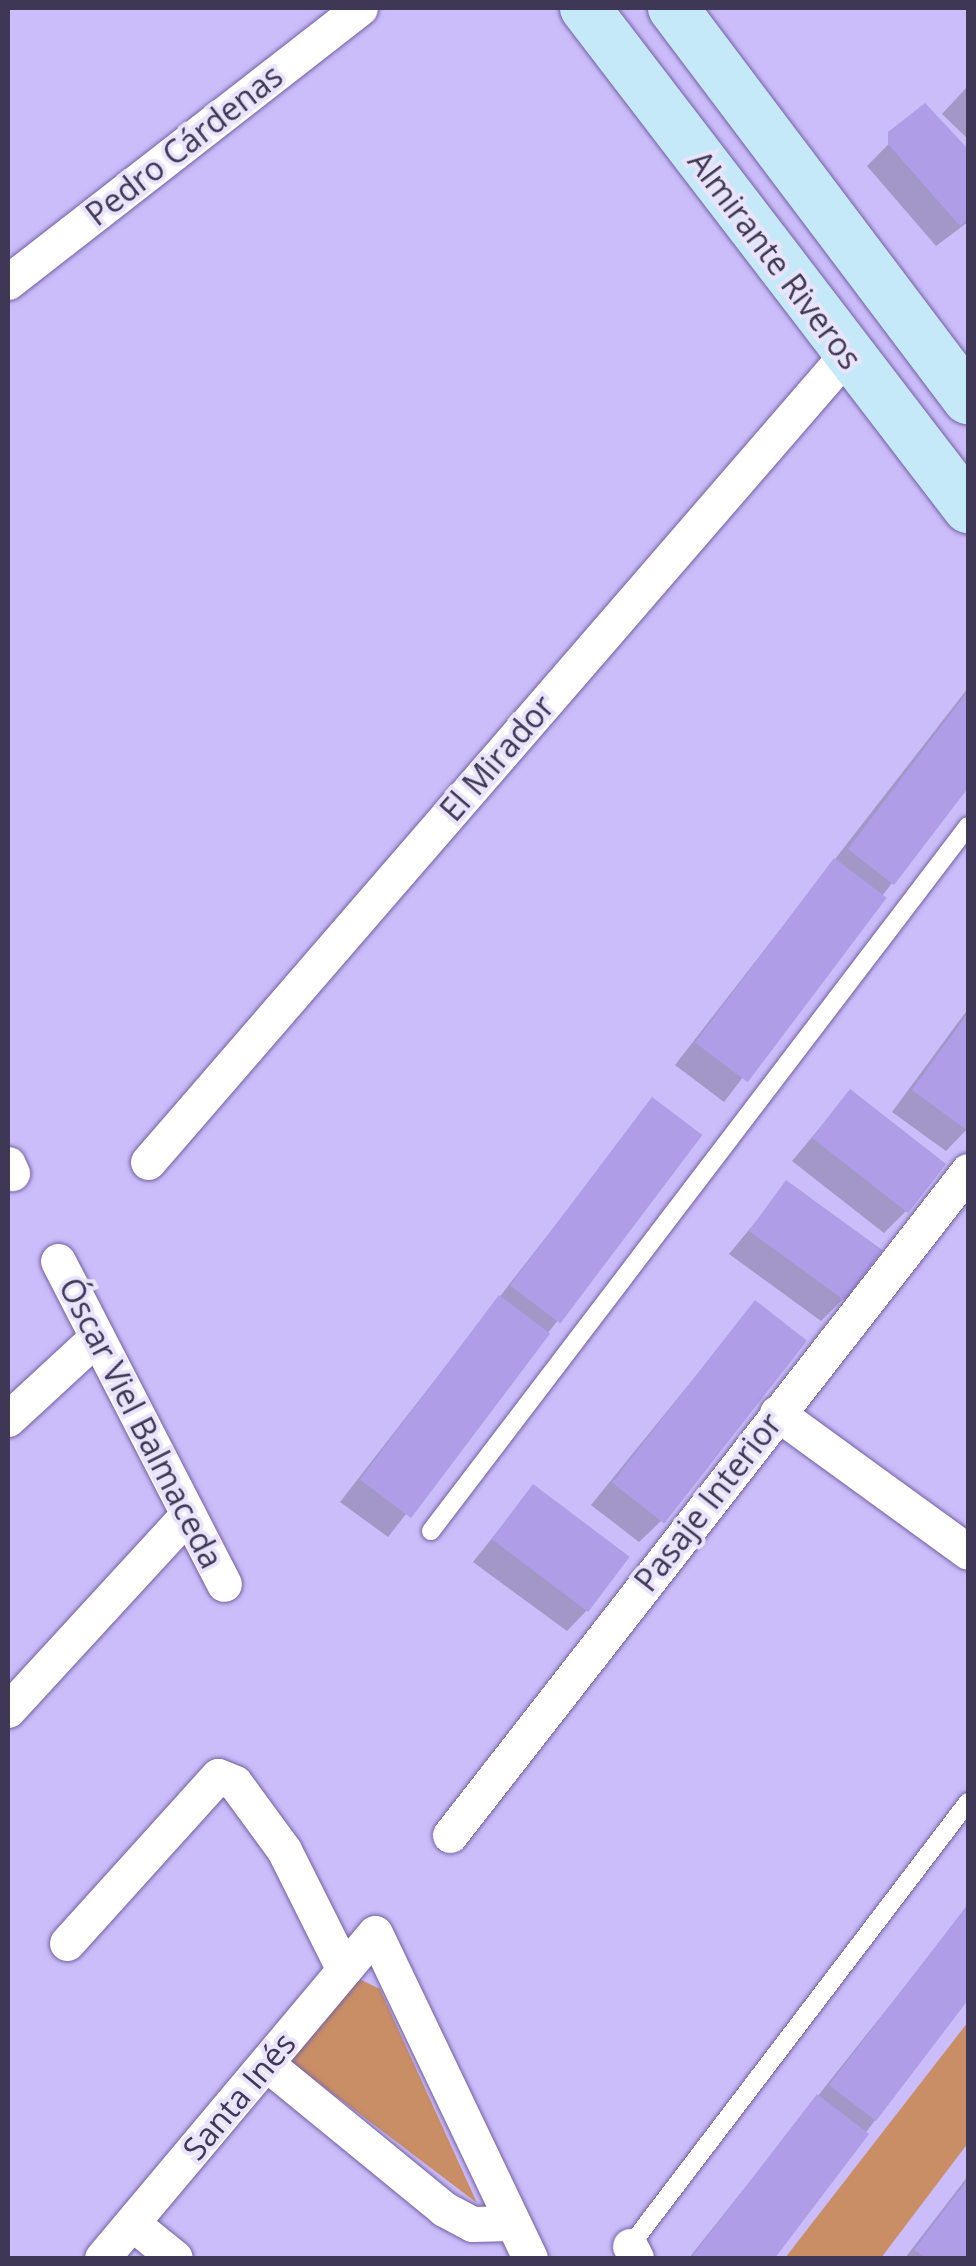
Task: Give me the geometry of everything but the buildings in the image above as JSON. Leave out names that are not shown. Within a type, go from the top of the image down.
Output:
[{"type":"main road","name":"Almirante Riveros","points":[[585,8],[846,354],[968,508]]},
{"type":"main road","name":"Almirante Riveros","points":[[673,8],[832,224],[968,398]]},
{"type":"main road","points":[[764,246],[780,250],[832,224]]},
{"type":"street","name":"Pedro Cárdenas","points":[[8,282],[360,8]]},
{"type":"street","name":"El Mirador","points":[[148,1162],[846,354]]},
{"type":"street","name":"Pasaje Interior","points":[[450,1835],[968,1170]]},
{"type":"street","name":"Óscar Viel Balmaceda","points":[[58,1261],[224,1584]]},
{"type":"street","points":[[8,1418],[97,1337]]},
{"type":"street","points":[[778,1414],[968,1552]]},
{"type":"street","points":[[8,1710],[188,1514]]},
{"type":"street","points":[[67,1943],[218,1776],[235,1783],[284,1850],[344,1970]]},
{"type":"street","name":"Santa Inés","points":[[102,2258],[375,1933],[513,2222]]},
{"type":"street","points":[[266,2064],[444,2209],[472,2224],[513,2222],[530,2258]]},
{"type":"street","points":[[132,2223],[174,2258]]},
{"type":"lane","points":[[431,1531],[968,826]]},
{"type":"lane","points":[[633,2252],[968,1802]]},
{"type":"shaded area","points":[[353,1976],[380,1989],[477,2203],[286,2058]]},
{"type":"shaded area","points":[[968,2022],[968,2143],[881,2258],[785,2258]]}]
